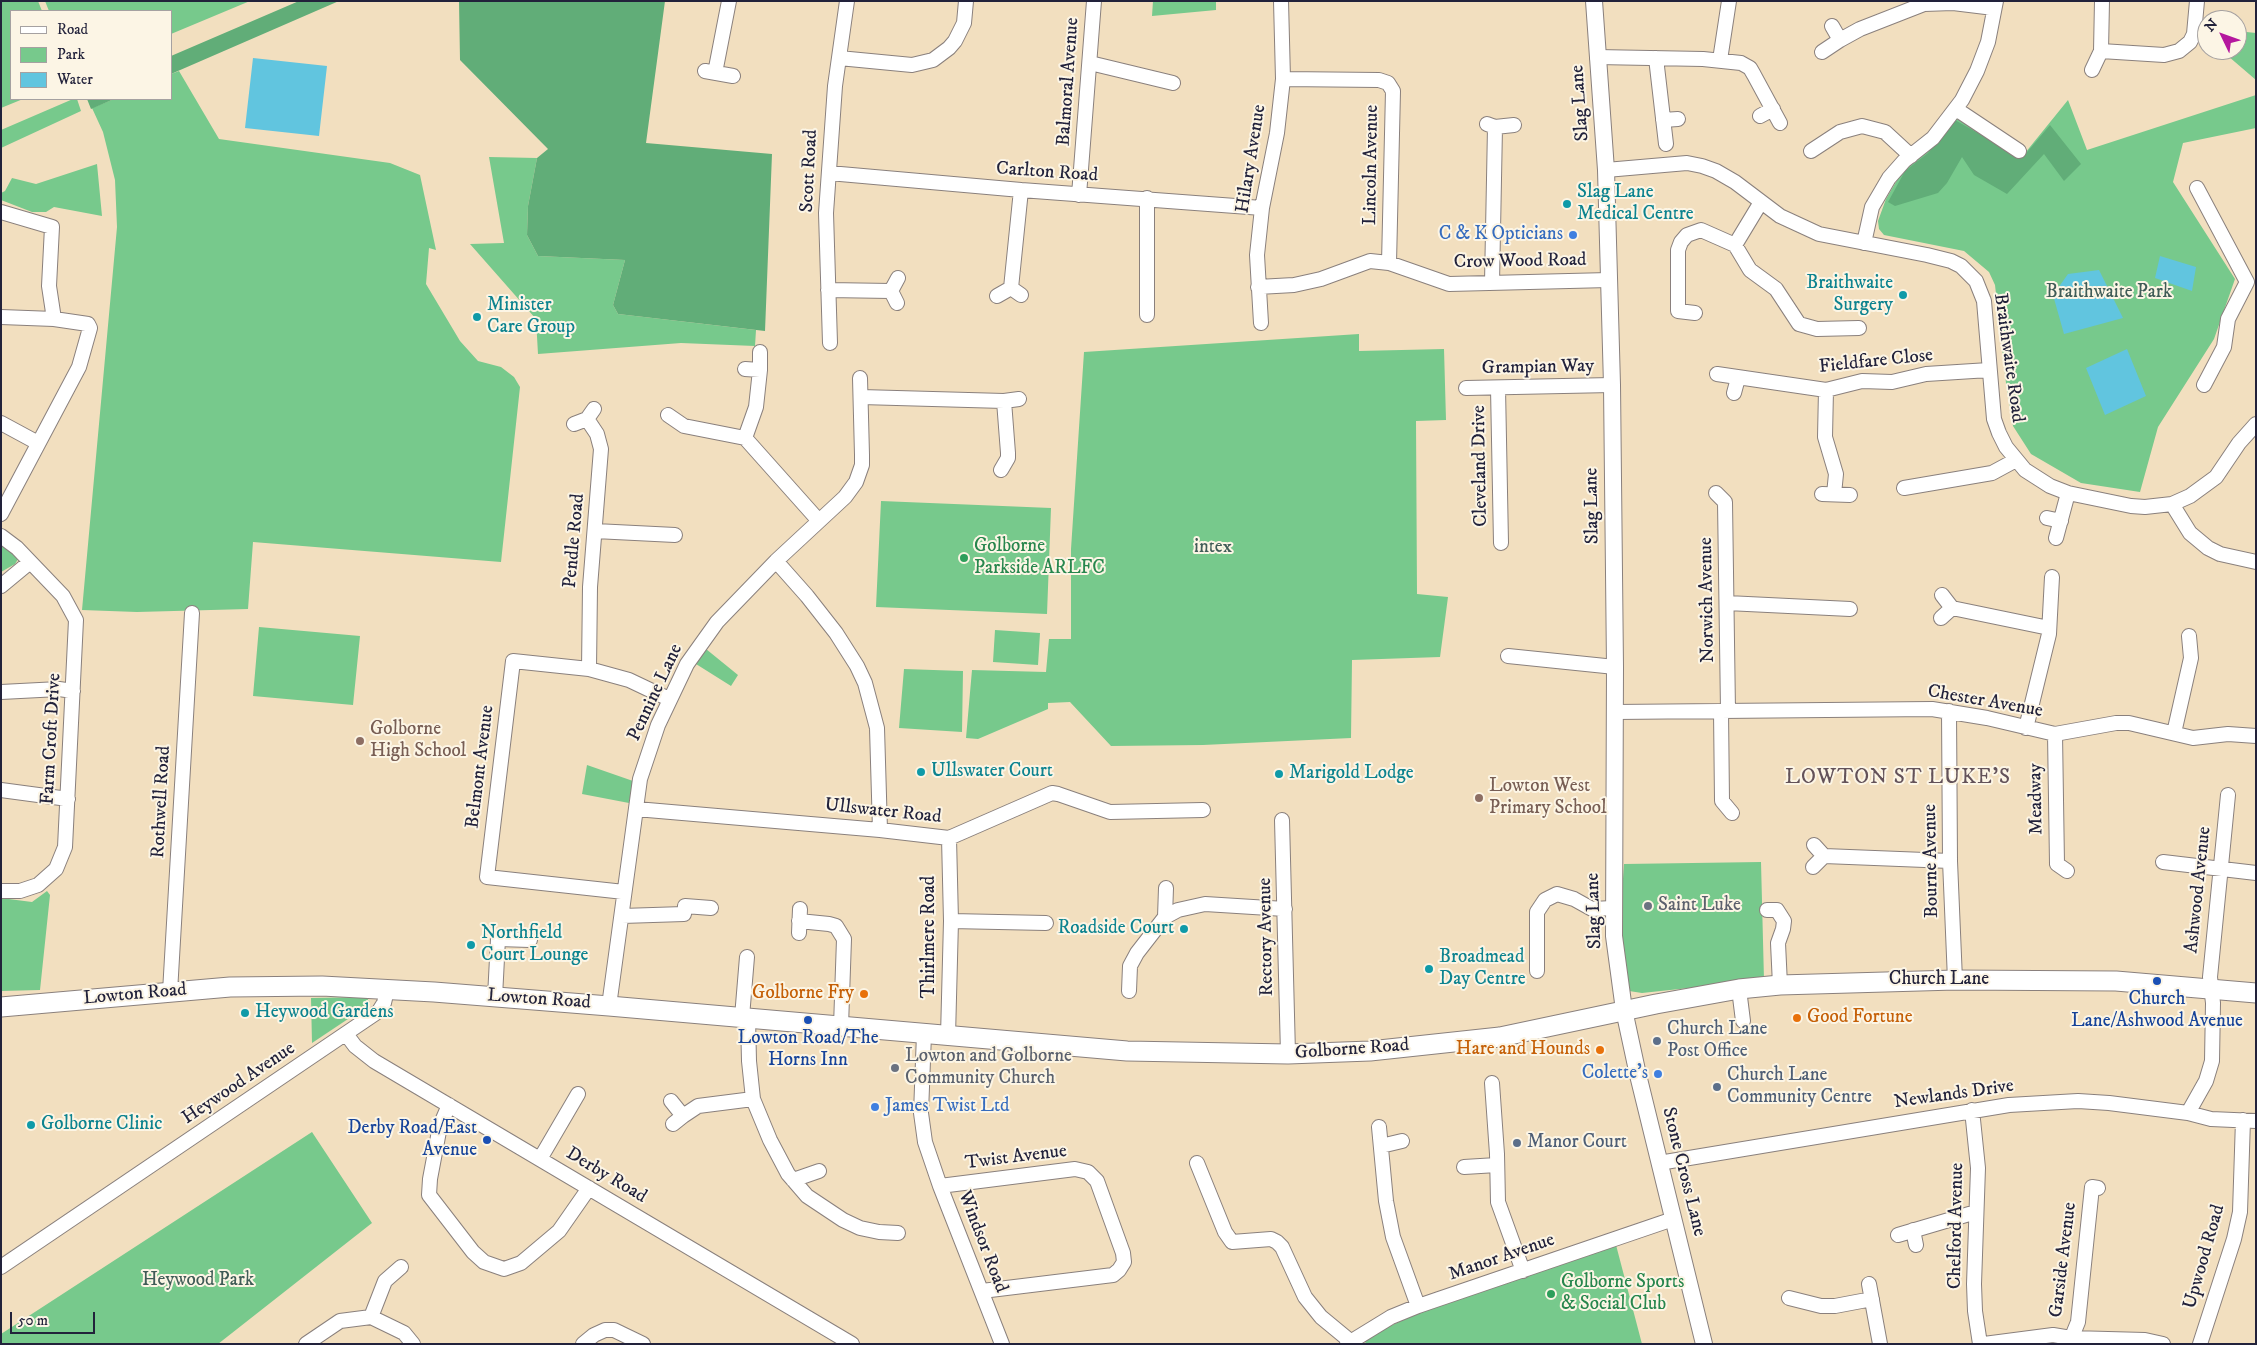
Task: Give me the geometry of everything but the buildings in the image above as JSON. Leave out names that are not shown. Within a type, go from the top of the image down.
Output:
[{"type":"main road","name":"Church Lane","points":[[1624,1010],[1739,989],[1780,985],[1955,980],[2116,981],[2256,993]]},
{"type":"main road","name":"Lowton Road","points":[[1,1007],[230,987],[322,986],[495,997],[745,1017],[1077,1048]]},
{"type":"main road","name":"Golborne Road","points":[[1077,1048],[1127,1051],[1288,1054],[1370,1051],[1500,1037],[1624,1010]]},
{"type":"street","points":[[729,1],[710,72],[733,76]]},
{"type":"street","name":"Scott Road","points":[[830,343],[826,213],[834,86],[847,1]]},
{"type":"street","points":[[839,58],[912,65],[933,60],[955,41],[964,23],[966,1]]},
{"type":"street","name":"Balmoral Avenue","points":[[1079,195],[1094,1]]},
{"type":"street","name":"Hilary Avenue","points":[[1261,323],[1257,255],[1262,208],[1277,133],[1283,79],[1281,1]]},
{"type":"street","name":"Slag Lane","points":[[1594,1],[1606,170],[1612,385],[1615,667],[1614,936],[1624,1010]]},
{"type":"street","points":[[1720,60],[1729,1]]},
{"type":"street","points":[[2092,70],[2101,51],[2102,1]]},
{"type":"street","points":[[2101,51],[2164,55],[2179,51],[2190,42],[2194,34],[2197,1]]},
{"type":"street","points":[[1822,52],[1840,40],[1910,5],[1943,3],[1995,5],[1984,55],[1956,109],[1928,142],[1889,178],[1872,207],[1864,243]]},
{"type":"street","points":[[1832,26],[1840,40]]},
{"type":"street","points":[[1597,57],[1720,60],[1741,63],[1750,68],[1780,123]]},
{"type":"street","points":[[1656,58],[1666,144]]},
{"type":"street","points":[[1090,63],[1173,82]]},
{"type":"street","name":"Lincoln Avenue","points":[[1283,79],[1379,80],[1388,83],[1393,91],[1389,264]]},
{"type":"street","points":[[1760,116],[1772,109]]},
{"type":"street","points":[[1956,109],[1995,142],[2019,151]]},
{"type":"street","points":[[1663,120],[1678,119]]},
{"type":"street","points":[[1492,283],[1490,125],[1514,125]]},
{"type":"street","points":[[1819,151],[1848,129],[1868,127],[1885,132],[1911,156]]},
{"type":"street","name":"Braithwaite Road","points":[[1606,170],[1687,163],[1702,166],[1716,171],[1735,182],[1780,216],[1819,234],[1951,261],[1969,273],[1979,286],[1984,302],[1994,419],[2006,447],[2016,460],[2036,479],[2068,493],[2146,508],[2172,504],[2190,496],[2216,476],[2254,429]]},
{"type":"street","name":"Carlton Road","points":[[829,173],[1079,195],[1147,198],[1262,208]]},
{"type":"street","points":[[2197,188],[2251,282],[2228,319],[2224,347],[2204,385]]},
{"type":"street","points":[[997,296],[1016,291],[1022,190]]},
{"type":"street","points":[[1147,198],[1147,315]]},
{"type":"street","points":[[1735,245],[1761,202]]},
{"type":"street","points":[[1,212],[52,228],[49,286],[54,319]]},
{"type":"street","points":[[1695,313],[1678,317],[1678,250],[1681,242],[1687,235],[1701,230],[1735,245],[1750,270],[1776,289],[1799,324],[1817,329],[1838,321],[1859,328]]},
{"type":"street","name":"Crow Wood Road","points":[[1258,287],[1294,285],[1321,279],[1370,261],[1389,264],[1449,284],[1609,280]]},
{"type":"street","points":[[891,290],[898,278]]},
{"type":"street","points":[[828,290],[891,290]]},
{"type":"street","points":[[891,290],[897,303]]},
{"type":"street","points":[[1,317],[54,319],[88,324],[90,328],[79,367],[1,514]]},
{"type":"street","points":[[745,438],[756,407],[760,352]]},
{"type":"street","points":[[745,369],[760,370]]},
{"type":"street","name":"Fieldfare Close","points":[[1717,374],[1826,390],[1862,381],[1892,382],[1926,374],[1989,370]]},
{"type":"street","name":"Pennine Lane","points":[[609,1006],[643,770],[669,699],[687,664],[702,641],[734,602],[845,497],[860,474],[862,455],[860,378]]},
{"type":"street","points":[[1734,393],[1738,378]]},
{"type":"street","name":"Grampian Way","points":[[1466,388],[1612,385]]},
{"type":"street","name":"Cleveland Drive","points":[[1498,388],[1500,546]]},
{"type":"street","points":[[1826,390],[1825,437],[1836,474],[1828,494],[1850,495]]},
{"type":"street","points":[[861,397],[1004,401],[1019,399]]},
{"type":"street","points":[[1000,473],[1008,458],[1004,401]]},
{"type":"street","points":[[668,412],[684,426],[745,438],[818,521]]},
{"type":"street","name":"Pendle Road","points":[[585,417],[597,434],[601,449],[589,616],[589,669]]},
{"type":"street","points":[[1,423],[38,443]]},
{"type":"street","points":[[1904,488],[1992,473],[2016,460]]},
{"type":"street","name":"Norwich Avenue","points":[[1716,493],[1725,502],[1727,603],[1722,801],[1732,812]]},
{"type":"street","points":[[2056,538],[2068,493]]},
{"type":"street","points":[[2172,504],[2190,533],[2208,548],[2220,554],[2256,562]]},
{"type":"street","points":[[2047,518],[2061,521]]},
{"type":"street","points":[[595,530],[675,536]]},
{"type":"street","name":"Farm Croft Drive","points":[[1,536],[63,596],[76,620],[66,848],[56,869],[45,881],[20,892],[1,891]]},
{"type":"street","points":[[776,561],[836,633],[857,666],[865,683],[877,728],[880,830]]},
{"type":"street","points":[[1,586],[30,562]]},
{"type":"street","points":[[2026,728],[2049,628],[2052,577]]},
{"type":"street","points":[[1942,595],[1952,608],[2049,628]]},
{"type":"street","points":[[1727,603],[1850,609]]},
{"type":"street","points":[[1941,618],[1952,608]]},
{"type":"street","name":"Rothwell Road","points":[[170,992],[192,613]]},
{"type":"street","points":[[2174,733],[2191,658],[2189,636]]},
{"type":"street","points":[[1508,656],[1615,667]]},
{"type":"street","name":"Belmont Avenue","points":[[589,669],[512,661],[487,877],[624,892]]},
{"type":"street","points":[[589,669],[629,680],[669,699]]},
{"type":"street","points":[[1,692],[73,691]]},
{"type":"street","name":"Chester Avenue","points":[[1615,712],[1932,709],[2055,734],[2116,723],[2129,723],[2193,738],[2228,734],[2256,736]]},
{"type":"street","name":"Bourne Avenue","points":[[1949,711],[1950,861],[1955,980]]},
{"type":"street","name":"Meadway","points":[[2055,734],[2058,869]]},
{"type":"street","points":[[1,790],[68,799]]},
{"type":"street","name":"Ullswater Road","points":[[636,809],[880,830],[949,838],[1052,793],[1110,812],[1204,810]]},
{"type":"street","name":"Ashwood Avenue","points":[[2188,1113],[2206,1081],[2212,1061],[2213,1011],[2210,976],[2228,795]]},
{"type":"street","name":"Rectory Avenue","points":[[1282,820],[1288,1054]]},
{"type":"street","name":"Thirlmere Road","points":[[948,1036],[951,921],[949,838]]},
{"type":"street","points":[[1814,845],[1824,856],[1950,861]]},
{"type":"street","points":[[1813,867],[1824,856]]},
{"type":"street","points":[[2163,862],[2256,873]]},
{"type":"street","points":[[1165,917],[1166,888]]},
{"type":"street","points":[[1537,970],[1537,912],[1545,900],[1558,894],[1592,908],[1614,908]]},
{"type":"street","points":[[1128,991],[1130,966],[1137,953],[1165,917],[1178,910],[1205,904],[1285,909]]},
{"type":"street","points":[[622,916],[684,914],[685,906],[711,908]]},
{"type":"street","points":[[1772,906],[1781,912],[1784,921],[1778,943],[1780,985]]},
{"type":"street","points":[[800,921],[836,926],[844,939],[841,1026]]},
{"type":"street","points":[[951,921],[1046,923]]},
{"type":"street","points":[[495,997],[498,939],[530,940]]},
{"type":"street","points":[[747,957],[745,1017],[753,1099],[770,1140],[793,1180],[807,1196],[843,1220],[860,1228],[898,1233]]},
{"type":"street","points":[[1739,989],[1744,1021]]},
{"type":"street","name":"Heywood Avenue","points":[[4,1260],[379,1011],[384,1003],[387,990]]},
{"type":"street","name":"Stone Cross Lane","points":[[1624,1010],[1659,1163],[1704,1344]]},
{"type":"street","name":"Derby Road","points":[[346,1034],[354,1046],[374,1061],[852,1344]]},
{"type":"street","name":"Windsor Road","points":[[924,1034],[922,1126],[940,1186],[1002,1344]]},
{"type":"street","points":[[1492,1083],[1498,1202],[1523,1270]]},
{"type":"street","points":[[540,1159],[578,1094]]},
{"type":"street","points":[[671,1100],[678,1120],[698,1106],[753,1099]]},
{"type":"street","name":"Newlands Drive","points":[[1659,1163],[2009,1104],[2078,1101],[2110,1102],[2188,1113],[2211,1120],[2250,1120]]},
{"type":"street","points":[[449,1105],[440,1126],[430,1179],[429,1195],[473,1252],[490,1266],[508,1268],[532,1254],[559,1231],[589,1188]]},
{"type":"street","name":"Chelford Avenue","points":[[1972,1110],[1978,1168],[1975,1311],[1982,1344]]},
{"type":"street","name":"Upwood Road","points":[[2200,1344],[2240,1212],[2250,1120]]},
{"type":"street","points":[[1379,1127],[1386,1201],[1393,1236],[1418,1306]]},
{"type":"street","points":[[1381,1146],[1402,1141]]},
{"type":"street","points":[[1197,1163],[1225,1232],[1232,1242],[1271,1239],[1277,1242],[1282,1247],[1305,1297],[1321,1316],[1349,1343]]},
{"type":"street","points":[[1464,1167],[1497,1165]]},
{"type":"street","name":"Twist Avenue","points":[[940,1186],[1075,1168],[1088,1172],[1097,1181],[1123,1253],[1124,1262],[1119,1270],[1113,1275],[982,1291]]},
{"type":"street","points":[[793,1180],[819,1171]]},
{"type":"street","name":"Garside Avenue","points":[[2070,1341],[2078,1322],[2092,1187]]},
{"type":"street","points":[[1898,1235],[1976,1212]]},
{"type":"street","name":"Manor Avenue","points":[[1349,1343],[1391,1318],[1418,1306],[1673,1219]]},
{"type":"street","points":[[1913,1230],[1916,1244]]},
{"type":"street","points":[[371,1317],[385,1281],[401,1267]]},
{"type":"street","points":[[1869,1284],[1880,1344]]},
{"type":"street","points":[[1789,1298],[1828,1306],[1872,1299]]},
{"type":"street","points":[[306,1344],[340,1321],[371,1317],[404,1333],[413,1344]]},
{"type":"street","points":[[583,1344],[594,1335],[605,1330],[614,1330],[643,1344]]},
{"type":"street","points":[[1982,1344],[2053,1335],[2070,1341],[2110,1338],[2163,1344]]},
{"type":"green space","points":[[1,1],[38,1],[42,10],[10,10],[10,100],[21,100],[1,108]]},
{"type":"green space","points":[[45,1],[250,1],[172,34],[172,10],[49,10]]},
{"type":"green space","points":[[299,1],[339,1],[172,74],[172,56]]},
{"type":"green space","points":[[459,1],[665,1],[646,143],[772,154],[765,331],[618,314],[613,305],[625,260],[538,256],[527,235],[528,206],[537,158],[548,149],[460,60]]},
{"type":"green space","points":[[1153,1],[1216,1],[1216,10],[1152,16]]},
{"type":"green space","points":[[2247,32],[2256,33],[2256,80],[2233,60],[2247,60]]},
{"type":"green space","points":[[179,71],[219,139],[390,163],[420,175],[436,250],[429,248],[426,284],[460,341],[478,361],[501,367],[514,377],[520,387],[501,562],[253,542],[248,609],[137,612],[82,610],[117,227],[115,180],[103,132],[92,108],[112,100],[172,100],[172,74]]},
{"type":"green space","name":"Braithwaite Park","points":[[2256,95],[2256,128],[2183,143],[2173,182],[2235,279],[2214,339],[2158,427],[2140,492],[2081,483],[2031,454],[2013,426],[1995,285],[1989,272],[1964,251],[1884,235],[1879,229],[1878,221],[1886,199],[1903,170],[1954,117],[2021,158],[2068,100],[2087,150]]},
{"type":"green space","points":[[71,100],[77,100],[81,111],[1,148],[1,130]]},
{"type":"green space","points":[[87,100],[112,100],[91,109]]},
{"type":"green space","points":[[1955,120],[2022,158],[2050,125],[2081,164],[2064,181],[2044,154],[2007,194],[1974,175],[1962,157],[1947,183],[1938,193],[1895,206],[1888,202],[1905,171],[1928,153]]},
{"type":"green space","points":[[489,157],[537,158],[528,206],[527,235],[538,256],[625,260],[613,305],[618,314],[756,330],[755,346],[681,343],[538,354],[536,319],[470,244],[504,243]]},
{"type":"green space","points":[[97,164],[102,216],[54,207],[46,212],[32,212],[1,200],[1,193],[5,191],[12,178],[36,184]]},
{"type":"green space","name":"intex","points":[[1359,334],[1359,351],[1444,349],[1446,420],[1416,421],[1417,594],[1448,597],[1440,657],[1352,660],[1351,738],[1203,745],[1111,746],[1070,702],[1048,703],[1048,709],[978,739],[966,738],[972,670],[1046,672],[1049,639],[1071,639],[1071,549],[1084,352]]},
{"type":"green space","name":"Golborne Parkside ARLFC","points":[[881,501],[1051,508],[1047,614],[876,607]]},
{"type":"green space","points":[[1,542],[20,556],[15,564],[1,572]]},
{"type":"green space","points":[[259,627],[360,636],[353,705],[253,696]]},
{"type":"green space","points":[[995,630],[1040,633],[1038,665],[993,662]]},
{"type":"green space","points":[[706,649],[738,675],[731,686],[696,664]]},
{"type":"green space","points":[[904,669],[963,671],[962,732],[899,728]]},
{"type":"green space","points":[[587,765],[633,781],[629,803],[582,794]]},
{"type":"green space","points":[[1761,862],[1764,980],[1642,993],[1629,991],[1619,937],[1624,864]]},
{"type":"green space","points":[[47,891],[50,895],[40,990],[1,991],[1,898],[32,902]]},
{"type":"green space","points":[[366,997],[370,1002],[369,1005],[312,1043],[311,998]]},
{"type":"green space","name":"Heywood Park","points":[[312,1132],[372,1223],[218,1344],[1,1344],[1,1334]]},
{"type":"green space","name":"Golborne Sports & Social Club","points":[[1616,1245],[1642,1344],[1366,1344],[1364,1339],[1413,1315]]},
{"type":"water","points":[[253,58],[327,66],[319,136],[245,128]]},
{"type":"water","points":[[2160,256],[2196,267],[2192,291],[2155,278]]},
{"type":"water","points":[[2099,270],[2123,318],[2064,334],[2053,295],[2068,274]]},
{"type":"water","points":[[2127,349],[2146,396],[2105,415],[2086,368]]},
{"type":"place","name":"Slag Lane Medical Centre","points":[[1567,204]]},
{"type":"place","name":"C & K Opticians","points":[[1573,235]]},
{"type":"place","name":"Braithwaite Surgery","points":[[1903,295]]},
{"type":"place","name":"Minister Care Group","points":[[477,317]]},
{"type":"place","name":"Golborne Parkside ARLFC","points":[[964,558]]},
{"type":"place","name":"Golborne High School","points":[[360,741]]},
{"type":"place","name":"Ullswater Court","points":[[921,772]]},
{"type":"place","name":"Marigold Lodge","points":[[1279,774]]},
{"type":"place","name":"Lowton West Primary School","points":[[1479,798]]},
{"type":"place","name":"Saint Luke","points":[[1648,906]]},
{"type":"place","name":"Roadside Court","points":[[1184,929]]},
{"type":"place","name":"Northfield Court Lounge","points":[[471,945]]},
{"type":"place","name":"Broadmead Day Centre","points":[[1429,969]]},
{"type":"place","name":"Church Lane/Ashwood Avenue","points":[[2157,981]]},
{"type":"place","name":"Golborne Fry","points":[[864,994]]},
{"type":"place","name":"Heywood Gardens","points":[[245,1013]]},
{"type":"place","name":"Good Fortune","points":[[1797,1018]]},
{"type":"place","name":"Lowton Road/The Horns Inn","points":[[808,1020]]},
{"type":"place","name":"Church Lane Post Office","points":[[1657,1041]]},
{"type":"place","name":"Hare and Hounds","points":[[1600,1050]]},
{"type":"place","name":"Lowton and Golborne Community Church","points":[[895,1068]]},
{"type":"place","name":"Colette's","points":[[1658,1074]]},
{"type":"place","name":"Church Lane Community Centre","points":[[1717,1087]]},
{"type":"place","name":"James Twist Ltd","points":[[875,1107]]},
{"type":"place","name":"Golborne Clinic","points":[[31,1125]]},
{"type":"place","name":"Derby Road/East Avenue","points":[[487,1140]]},
{"type":"place","name":"Manor Court","points":[[1517,1143]]},
{"type":"place","name":"Golborne Sports & Social Club","points":[[1551,1294]]},
{"type":"district","name":"LOWTON ST LUKE'S","points":[[1898,779]]}]
